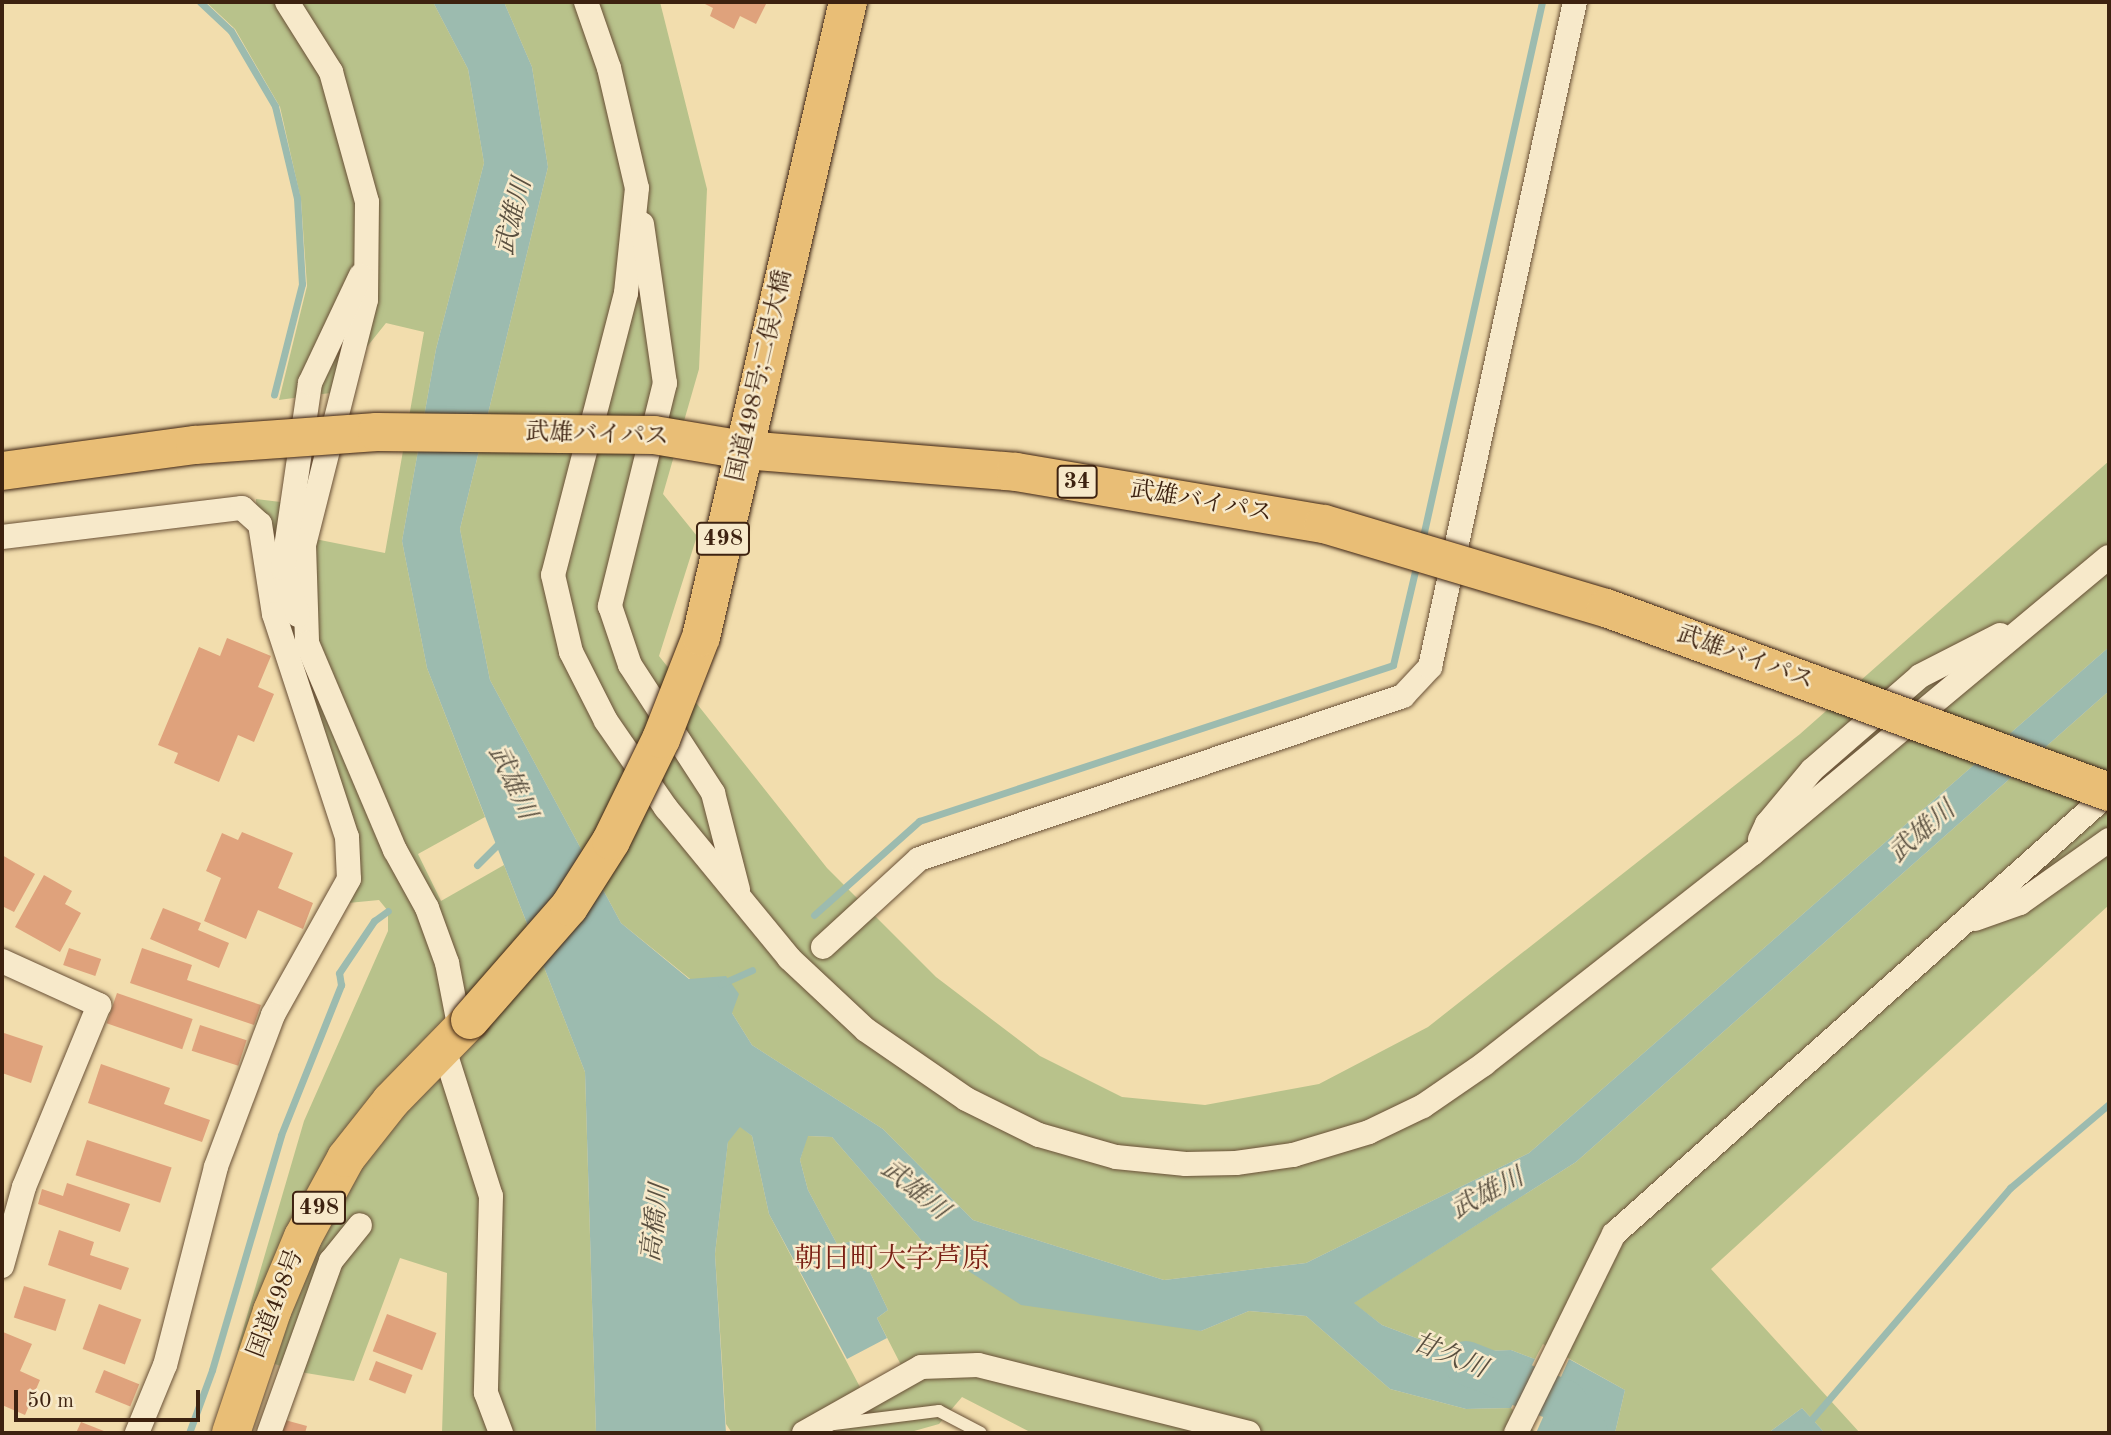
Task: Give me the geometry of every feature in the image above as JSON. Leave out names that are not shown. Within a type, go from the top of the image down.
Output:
[{"type":"highway","name":"国道498号;二俣大橋","points":[[458,1032],[569,907],[611,841],[661,739],[701,638],[848,2]]},
{"type":"highway","name":"武雄バイパス","points":[[2,471],[195,444],[377,432],[654,435],[744,450],[1016,472],[1324,524],[1605,608],[2109,792]]},
{"type":"highway","name":"国道498号","points":[[231,1433],[272,1311],[309,1226],[346,1158],[391,1101],[458,1032]]},
{"type":"street","points":[[287,2],[331,72],[368,202],[366,300],[304,545],[307,643]]},
{"type":"street","points":[[586,2],[609,68],[637,188],[665,383],[610,606],[630,664],[713,793],[740,897]]},
{"type":"street","points":[[823,947],[919,859],[1403,696],[1430,667],[1575,2]]},
{"type":"street","points":[[637,188],[626,293],[553,575],[571,652],[606,721],[666,808],[789,958],[866,1030],[966,1100],[1039,1135],[1116,1157],[1186,1164],[1236,1163],[1293,1155],[1369,1132],[1423,1106],[1484,1064],[1752,854],[2109,557]]},
{"type":"street","points":[[136,1433],[164,1365],[216,1167],[273,1015],[349,879],[347,837],[274,614],[274,565],[310,383],[366,264]]},
{"type":"street","points":[[2,537],[242,508],[260,524],[274,565],[394,850],[427,908],[447,963],[491,1196],[486,1393],[501,1433]]},
{"type":"street","points":[[1516,1433],[1614,1234],[2109,792]]},
{"type":"street","points":[[1962,924],[2020,903],[2109,840]]},
{"type":"street","points":[[2,961],[99,1004],[24,1187],[2,1266]]},
{"type":"street","points":[[269,1433],[331,1261],[360,1225]]},
{"type":"street","points":[[809,1430],[921,1367],[978,1365],[1249,1433]]},
{"type":"lane","points":[[809,1430],[939,1411],[981,1433]]},
{"type":"green space","points":[[206,2],[433,2],[468,69],[484,163],[436,349],[402,541],[427,668],[485,817],[418,854],[441,901],[504,865],[585,1072],[596,1433],[442,1433],[447,1273],[400,1258],[354,1381],[294,1371],[237,1350],[304,1121],[388,931],[388,911],[379,900],[348,903],[338,837],[260,601],[256,499],[305,505],[315,539],[385,553],[424,332],[386,323],[330,393],[279,400],[307,286],[301,200],[280,107],[235,29]]},
{"type":"green space","points":[[504,2],[660,2],[707,189],[699,369],[663,494],[697,536],[659,656],[827,868],[936,977],[1040,1056],[1122,1097],[1205,1105],[1319,1084],[1428,1027],[1800,734],[2109,461],[2109,647],[1529,1153],[1306,1263],[1164,1280],[973,1220],[883,1129],[752,1045],[732,1013],[621,923],[490,680],[460,529],[548,167],[532,67]]},
{"type":"green space","points":[[2109,691],[2109,905],[1711,1269],[1860,1433],[1825,1433],[1802,1408],[1768,1433],[1615,1433],[1625,1390],[1543,1344],[1535,1359],[1511,1350],[1453,1352],[1382,1325],[1353,1303],[1576,1162]]},
{"type":"green space","points":[[740,1126],[752,1136],[769,1214],[861,1389],[901,1365],[877,1318],[888,1310],[855,1241],[837,1244],[808,1190],[800,1160],[807,1136],[832,1137],[922,1241],[1201,1331],[1249,1311],[1306,1316],[1390,1389],[1466,1409],[1511,1408],[1536,1433],[1032,1433],[962,1397],[939,1424],[907,1433],[732,1433],[726,1424],[715,1254],[728,1141]]},
{"type":"water","points":[[433,2],[504,2],[532,67],[548,167],[460,529],[490,680],[621,923],[689,979],[726,976],[739,994],[732,1013],[752,1045],[883,1129],[973,1220],[1164,1280],[1306,1263],[1529,1153],[2109,647],[2109,691],[1576,1162],[1354,1303],[1382,1325],[1453,1352],[1511,1350],[1535,1359],[1511,1408],[1466,1409],[1390,1389],[1306,1316],[1249,1311],[1201,1331],[1021,1305],[922,1241],[832,1137],[808,1136],[800,1160],[808,1190],[837,1244],[855,1241],[888,1310],[877,1318],[887,1338],[847,1359],[769,1214],[752,1136],[740,1127],[728,1142],[715,1254],[726,1433],[596,1433],[585,1072],[427,668],[402,541],[436,349],[484,163],[468,69]]},
{"type":"water","points":[[1569,1359],[1625,1390],[1615,1433],[1536,1433]]},
{"type":"water","points":[[1802,1408],[1825,1433],[1768,1433]]},
{"type":"building","points":[[701,2],[767,2],[756,24],[740,16],[734,29],[710,16],[713,8]]},
{"type":"building","points":[[227,638],[271,656],[258,687],[274,694],[254,742],[238,735],[219,782],[174,763],[178,753],[158,745],[199,647],[220,656]]},
{"type":"building","points":[[242,832],[293,853],[278,888],[313,903],[303,929],[258,910],[246,939],[204,921],[221,878],[206,871],[222,833],[238,840]]},
{"type":"building","points":[[2,855],[35,874],[14,912],[2,906]]},
{"type":"building","points":[[44,875],[72,891],[65,904],[81,913],[60,952],[15,927]]},
{"type":"building","points":[[163,908],[201,923],[198,930],[229,943],[219,968],[150,939]]},
{"type":"building","points":[[69,948],[101,959],[95,976],[63,965]]},
{"type":"building","points":[[142,948],[192,965],[187,980],[261,1005],[254,1025],[130,983]]},
{"type":"building","points":[[117,993],[193,1019],[182,1049],[107,1023]]},
{"type":"building","points":[[200,1025],[247,1040],[238,1066],[192,1051]]},
{"type":"building","points":[[4,1033],[43,1046],[31,1083],[2,1073]]},
{"type":"building","points":[[101,1064],[170,1088],[164,1104],[210,1120],[202,1142],[88,1103]]},
{"type":"building","points":[[87,1140],[172,1168],[160,1203],[76,1175]]},
{"type":"building","points":[[67,1183],[130,1204],[120,1232],[38,1204],[42,1189],[63,1196]]},
{"type":"building","points":[[59,1230],[94,1242],[90,1255],[129,1268],[121,1290],[48,1265]]},
{"type":"building","points":[[24,1286],[66,1300],[56,1331],[14,1317]]},
{"type":"building","points":[[99,1304],[141,1319],[125,1364],[83,1349]]},
{"type":"building","points":[[387,1314],[436,1333],[422,1370],[373,1351]]},
{"type":"building","points":[[3,1332],[32,1344],[20,1371],[40,1380],[25,1415],[2,1405]]},
{"type":"building","points":[[376,1361],[412,1375],[405,1394],[369,1380]]},
{"type":"building","points":[[104,1370],[139,1384],[130,1406],[95,1392]]},
{"type":"building","points":[[285,1420],[307,1426],[305,1433],[281,1433]]},
{"type":"building","points":[[81,1422],[109,1433],[76,1433]]},
{"type":"waterway","points":[[200,2],[231,31],[275,106],[297,198],[302,284],[274,395]]},
{"type":"waterway","points":[[1422,541],[1542,2]]},
{"type":"waterway","points":[[814,915],[919,821],[1393,665],[1417,563]]},
{"type":"waterway","points":[[477,865],[501,841]]},
{"type":"waterway","points":[[189,1433],[212,1370],[281,1135],[341,985],[339,973],[374,921],[388,911]]},
{"type":"waterway","points":[[721,984],[752,970]]},
{"type":"waterway","points":[[1800,1433],[2010,1188],[2109,1104]]},
{"type":"waterway","name":"甘久川","points":[[1466,1363],[1565,1402],[1586,1433]]},
{"type":"district","name":"朝日町大字芦原","points":[[892,1260]]},
{"type":"water label","name":"武雄川","points":[[515,217]]},
{"type":"water label","name":"武雄川","points":[[511,783]]},
{"type":"water label","name":"武雄川","points":[[1923,833]]},
{"type":"water label","name":"武雄川","points":[[914,1191]]},
{"type":"water label","name":"武雄川","points":[[1488,1195]]},
{"type":"water label","name":"高橋川","points":[[657,1223]]}]
